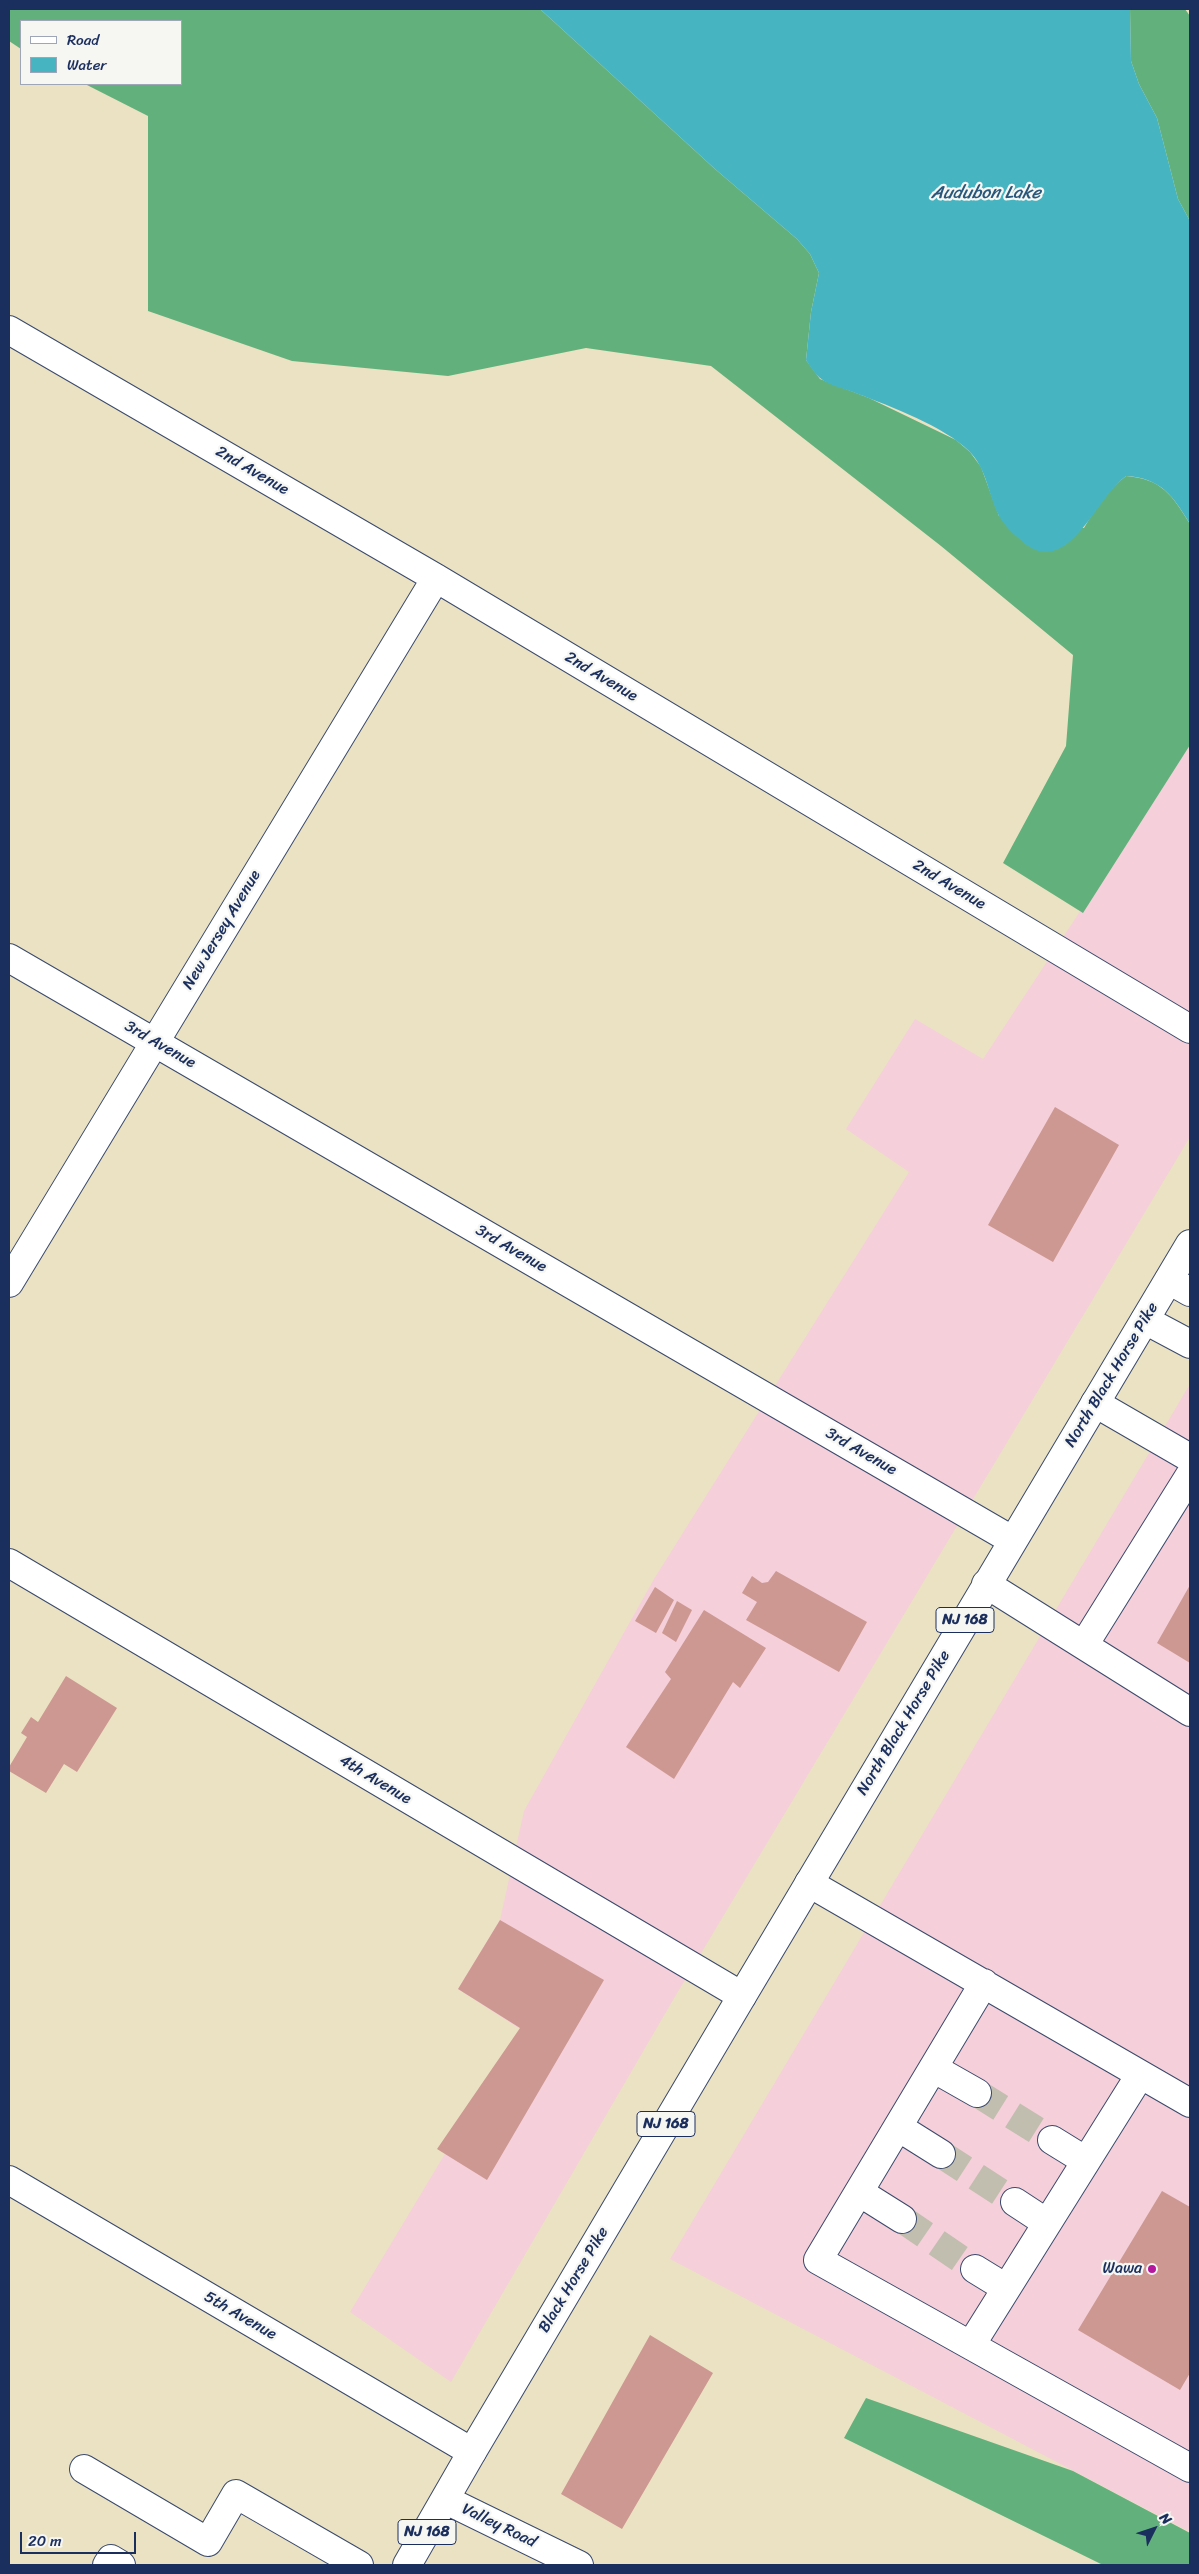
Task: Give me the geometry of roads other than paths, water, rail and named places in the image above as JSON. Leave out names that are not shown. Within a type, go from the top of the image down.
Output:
[{"type":"street","name":"2nd Avenue","points":[[9,330],[436,578],[1190,1029]]},
{"type":"street","name":"New Jersey Avenue","points":[[9,1283],[436,578]]},
{"type":"street","name":"3rd Avenue","points":[[9,958],[1012,1540]]},
{"type":"street","name":"North Black Horse Pike","points":[[742,1996],[1012,1540],[1145,1320],[1180,1286],[1190,1244]]},
{"type":"street","points":[[1145,1320],[1190,1344]]},
{"type":"street","points":[[1095,1403],[1190,1458]]},
{"type":"street","points":[[1084,1645],[1190,1475]]},
{"type":"street","name":"4th Avenue","points":[[9,1563],[742,1996]]},
{"type":"street","points":[[986,1584],[1190,1712]]},
{"type":"street","points":[[809,1883],[1190,2103]]},
{"type":"street","points":[[984,1983],[818,2260],[1190,2468]]},
{"type":"street","name":"Black Horse Pike","points":[[408,2565],[472,2452],[742,1996]]},
{"type":"street","points":[[934,2068],[977,2093]]},
{"type":"street","points":[[971,2345],[1140,2075]]},
{"type":"street","points":[[898,2127],[941,2154]]},
{"type":"street","points":[[1052,2140],[1086,2161]]},
{"type":"street","name":"5th Avenue","points":[[9,2180],[472,2452]]},
{"type":"street","points":[[859,2192],[902,2219]]},
{"type":"street","points":[[1015,2202],[1047,2223]]},
{"type":"street","points":[[975,2269],[1006,2288]]},
{"type":"street","points":[[84,2469],[208,2542],[236,2494],[358,2565]]},
{"type":"street","name":"Valley Road","points":[[446,2500],[579,2565]]},
{"type":"street","points":[[108,2565],[111,2559],[121,2565]]},
{"type":"water","name":"Audubon Lake","points":[[540,9],[1130,9],[1131,61],[1139,84],[1157,118],[1178,199],[1190,221],[1190,524],[1178,505],[1165,490],[1148,480],[1126,476],[1116,485],[1079,533],[1069,542],[1058,549],[1046,552],[1036,550],[1024,543],[1001,520],[980,466],[969,451],[959,442],[916,418],[828,383],[816,374],[806,360],[811,312],[819,273],[810,254],[797,239],[715,169]]},
{"type":"tunnel","points":[[977,2093],[1052,2140]]},
{"type":"tunnel","points":[[941,2154],[1015,2202]]},
{"type":"tunnel","points":[[902,2219],[975,2269]]},
{"type":"place","name":"Wawa","points":[[1152,2269]]}]
